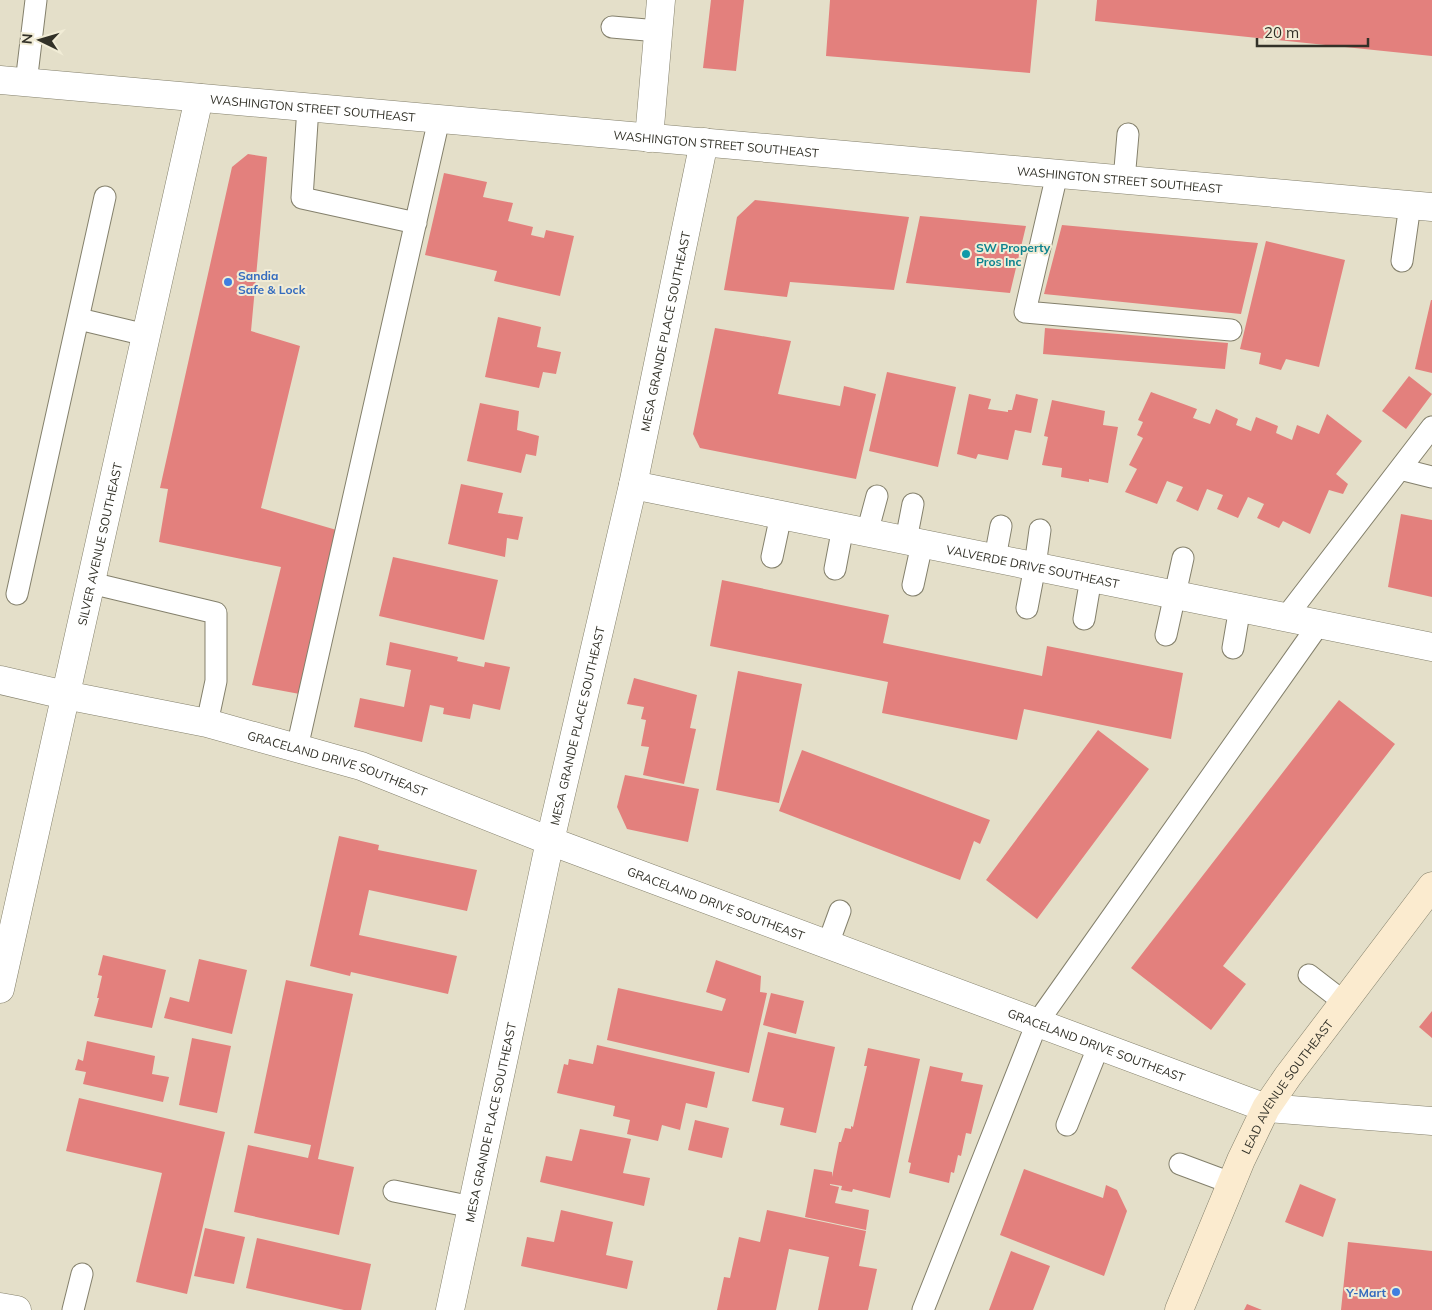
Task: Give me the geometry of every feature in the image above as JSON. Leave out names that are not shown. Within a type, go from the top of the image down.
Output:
[{"type":"main road","name":"LEAD AVENUE SOUTHEAST","points":[[1179,1310],[1231,1183],[1266,1108],[1344,1002],[1428,899]]},
{"type":"street","points":[[649,138],[661,0]]},
{"type":"street","name":"WASHINGTON STREET SOUTHEAST","points":[[13,81],[1421,206]]},
{"type":"street","name":"SILVER AVENUE SOUTHEAST","points":[[0,989],[199,98]]},
{"type":"street","name":"MESA GRANDE PLACE SOUTHEAST","points":[[450,1310],[550,841],[633,485],[704,142]]},
{"type":"street","name":"VALVERDE DRIVE SOUTHEAST","points":[[633,485],[1432,647]]},
{"type":"street","name":"GRACELAND DRIVE SOUTHEAST","points":[[0,680],[207,723],[361,766],[550,841],[1266,1108],[1432,1121]]},
{"type":"street","points":[[0,1307],[16,1310]]},
{"type":"lane","points":[[13,81],[36,0]]},
{"type":"lane","points":[[612,27],[658,31]]},
{"type":"lane","points":[[308,107],[302,198],[416,223]]},
{"type":"lane","points":[[297,748],[388,310],[416,223],[440,119]]},
{"type":"lane","points":[[1124,180],[1128,134]]},
{"type":"lane","points":[[1057,174],[1025,312],[1230,330]]},
{"type":"lane","points":[[17,594],[105,197]]},
{"type":"lane","points":[[1402,262],[1421,206]]},
{"type":"lane","points":[[78,319],[146,335]]},
{"type":"lane","points":[[1286,617],[1432,427]]},
{"type":"lane","points":[[1400,469],[1432,477]]},
{"type":"lane","points":[[834,570],[855,530],[878,496]]},
{"type":"lane","points":[[913,504],[913,585]]},
{"type":"lane","points":[[772,557],[781,515]]},
{"type":"lane","points":[[995,558],[1001,526]]},
{"type":"lane","points":[[1027,608],[1040,530]]},
{"type":"lane","points":[[1166,635],[1183,558]]},
{"type":"lane","points":[[1084,619],[1091,578]]},
{"type":"lane","points":[[91,583],[216,613],[216,681],[207,723]]},
{"type":"lane","points":[[1233,648],[1240,608]]},
{"type":"lane","points":[[918,1306],[1038,1023],[1172,820],[1319,624]]},
{"type":"lane","points":[[828,944],[840,911]]},
{"type":"lane","points":[[1309,975],[1344,1002]]},
{"type":"lane","points":[[1067,1125],[1099,1045]]},
{"type":"lane","points":[[1180,1164],[1231,1183]]},
{"type":"lane","points":[[394,1191],[472,1207]]},
{"type":"lane","points":[[73,1310],[82,1274]]},
{"type":"building","points":[[711,0],[744,0],[736,71],[703,68]]},
{"type":"building","points":[[830,0],[1037,0],[1030,73],[826,56]]},
{"type":"building","points":[[1097,0],[1432,0],[1432,56],[1095,21]]},
{"type":"building","points":[[248,154],[267,157],[251,331],[300,346],[261,508],[340,531],[305,695],[252,685],[281,567],[159,542],[168,489],[160,488],[232,167]]},
{"type":"building","points":[[444,173],[487,182],[483,197],[513,203],[508,221],[533,227],[531,235],[544,238],[546,230],[574,236],[560,296],[494,281],[497,271],[425,255]]},
{"type":"building","points":[[755,200],[909,217],[894,290],[790,282],[787,297],[724,290],[737,217]]},
{"type":"building","name":"SW Property Pros Inc","points":[[920,216],[1026,226],[1010,293],[906,283]]},
{"type":"building","points":[[1062,225],[1258,243],[1241,314],[1044,294]]},
{"type":"building","points":[[1266,241],[1345,260],[1319,367],[1286,359],[1281,370],[1259,364],[1261,353],[1240,349]]},
{"type":"building","points":[[1432,300],[1432,373],[1415,369]]},
{"type":"building","points":[[498,317],[541,327],[537,347],[561,352],[556,374],[543,372],[539,388],[485,377]]},
{"type":"building","points":[[715,328],[791,341],[778,394],[840,406],[844,386],[876,394],[856,479],[700,448],[693,434]]},
{"type":"building","points":[[1045,328],[1228,343],[1225,369],[1043,354]]},
{"type":"building","points":[[887,372],[956,387],[938,467],[869,451]]},
{"type":"building","points":[[1409,376],[1432,394],[1406,429],[1382,411]]},
{"type":"building","points":[[1151,392],[1197,409],[1193,418],[1210,424],[1216,409],[1238,419],[1236,425],[1251,431],[1256,417],[1278,426],[1276,433],[1292,440],[1297,425],[1319,434],[1327,414],[1362,441],[1336,474],[1348,484],[1343,494],[1329,490],[1310,534],[1283,521],[1279,528],[1257,518],[1264,504],[1248,497],[1238,518],[1217,509],[1223,495],[1207,489],[1198,511],[1176,501],[1183,487],[1167,481],[1157,504],[1125,492],[1137,469],[1129,465],[1143,438],[1137,435],[1143,422],[1138,420]]},
{"type":"building","points":[[969,394],[991,399],[988,409],[1008,412],[1008,410],[1012,410],[1016,394],[1038,399],[1031,433],[1015,430],[1008,460],[978,454],[976,459],[957,454]]},
{"type":"building","points":[[1052,400],[1105,411],[1103,425],[1118,427],[1108,483],[1089,479],[1089,482],[1061,477],[1062,468],[1042,465],[1048,437],[1044,436]]},
{"type":"building","points":[[480,403],[519,411],[517,430],[539,436],[536,456],[526,454],[521,473],[467,461]]},
{"type":"building","points":[[461,484],[503,493],[498,513],[523,517],[518,540],[507,538],[505,557],[448,544]]},
{"type":"building","points":[[1401,514],[1432,520],[1432,597],[1388,587]]},
{"type":"building","points":[[393,557],[498,580],[484,640],[379,616]]},
{"type":"building","points":[[722,580],[889,615],[883,643],[1042,676],[1047,646],[1183,673],[1171,739],[1024,709],[1017,740],[882,713],[888,682],[710,646]]},
{"type":"building","points":[[390,642],[458,657],[457,661],[484,667],[485,662],[510,667],[500,710],[473,704],[470,719],[443,714],[444,708],[430,705],[422,742],[354,727],[360,698],[404,707],[411,670],[386,665]]},
{"type":"building","points":[[738,671],[802,684],[779,803],[716,790]]},
{"type":"building","points":[[634,678],[697,695],[690,728],[696,729],[684,784],[643,775],[649,747],[641,746],[646,720],[641,719],[644,707],[627,704]]},
{"type":"building","points":[[1339,700],[1395,744],[1223,966],[1246,984],[1211,1030],[1131,968]]},
{"type":"building","points":[[1098,730],[1149,769],[1037,919],[986,880]]},
{"type":"building","points":[[802,750],[990,820],[980,844],[974,841],[960,880],[779,811]]},
{"type":"building","points":[[625,775],[699,789],[688,842],[627,829],[617,807]]},
{"type":"building","points":[[339,836],[379,845],[378,850],[477,870],[467,911],[369,890],[359,935],[457,956],[448,994],[351,972],[350,976],[310,966]]},
{"type":"building","points":[[103,955],[166,970],[152,1028],[94,1016],[99,998],[97,998],[102,976],[98,975]]},
{"type":"building","points":[[199,959],[247,970],[232,1034],[164,1018],[170,997],[189,1002]]},
{"type":"building","points":[[716,960],[761,976],[760,992],[767,993],[749,1073],[607,1040],[618,988],[722,1011],[726,999],[706,992]]},
{"type":"building","points":[[286,980],[353,994],[318,1159],[354,1167],[339,1235],[234,1212],[248,1145],[308,1158],[311,1145],[254,1133]]},
{"type":"building","points":[[771,993],[804,1001],[796,1034],[763,1025]]},
{"type":"building","points":[[1432,1011],[1432,1038],[1419,1027]]},
{"type":"building","points":[[768,1032],[835,1047],[816,1133],[780,1125],[784,1108],[752,1101]]},
{"type":"building","points":[[192,1038],[231,1046],[217,1113],[179,1105]]},
{"type":"building","points":[[87,1041],[155,1056],[152,1074],[169,1077],[163,1102],[83,1084],[86,1072],[75,1070],[78,1059],[83,1061]]},
{"type":"building","points":[[597,1045],[715,1072],[707,1108],[686,1103],[680,1130],[662,1125],[658,1141],[627,1134],[630,1120],[613,1116],[615,1106],[557,1093],[564,1064],[568,1065],[569,1059],[593,1064]]},
{"type":"building","points":[[868,1048],[920,1059],[890,1198],[853,1189],[852,1192],[841,1190],[842,1186],[830,1184],[839,1187],[835,1203],[869,1210],[866,1230],[805,1217],[814,1169],[832,1172],[832,1177],[839,1142],[841,1142],[845,1128],[851,1129],[851,1126],[853,1127],[867,1066],[864,1066]]},
{"type":"building","points":[[930,1066],[963,1073],[961,1081],[983,1085],[971,1134],[966,1133],[961,1156],[958,1155],[954,1173],[951,1172],[949,1183],[909,1173],[911,1163],[908,1162]]},
{"type":"building","points":[[79,1098],[225,1132],[187,1294],[136,1282],[162,1173],[66,1151]]},
{"type":"building","points":[[695,1120],[729,1128],[722,1158],[688,1150]]},
{"type":"building","points":[[580,1129],[631,1139],[623,1173],[650,1178],[644,1206],[540,1182],[546,1156],[572,1161]]},
{"type":"building","points":[[1024,1169],[1103,1198],[1106,1185],[1117,1190],[1127,1211],[1104,1276],[1000,1235]]},
{"type":"building","points":[[1300,1184],[1336,1199],[1323,1237],[1285,1222]]},
{"type":"building","points":[[561,1210],[613,1222],[606,1255],[633,1261],[627,1289],[521,1266],[527,1237],[554,1242]]},
{"type":"building","points":[[767,1210],[866,1231],[859,1266],[877,1269],[868,1310],[818,1310],[829,1257],[789,1249],[776,1310],[717,1310],[724,1277],[730,1278],[739,1237],[760,1242]]},
{"type":"building","points":[[205,1228],[245,1237],[234,1284],[194,1276]]},
{"type":"building","points":[[257,1238],[371,1264],[361,1310],[344,1310],[246,1288]]},
{"type":"building","points":[[1348,1242],[1432,1251],[1432,1310],[1341,1310]]},
{"type":"building","points":[[1011,1251],[1050,1266],[1033,1310],[989,1310]]},
{"type":"building","points":[[1247,1304],[1262,1310],[1244,1310]]},
{"type":"place","name":"SW Property Pros Inc","points":[[966,254]]},
{"type":"place","name":"Sandia Safe & Lock","points":[[228,282]]},
{"type":"place","name":"Y-Mart","points":[[1396,1292]]}]
